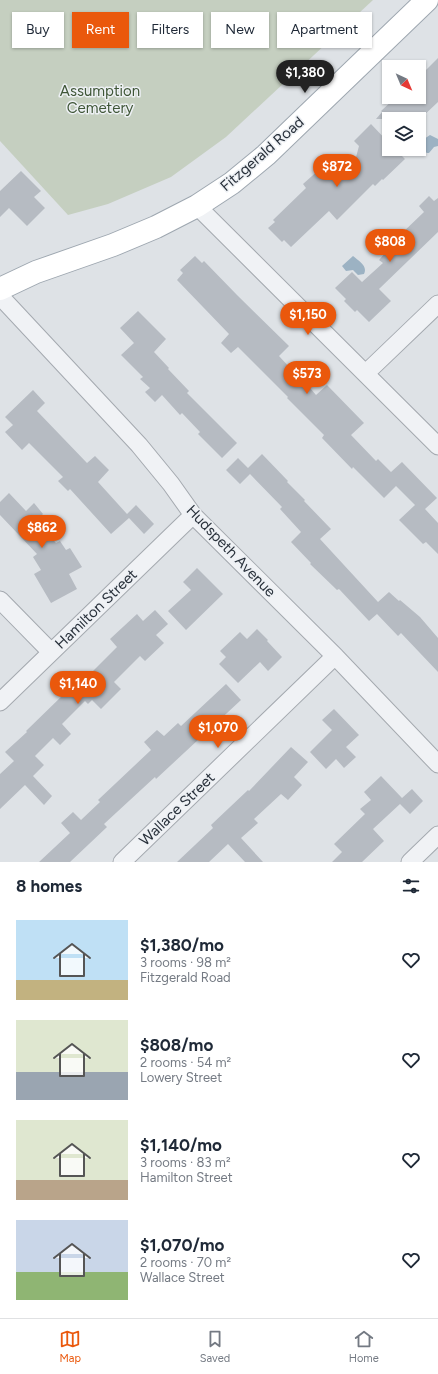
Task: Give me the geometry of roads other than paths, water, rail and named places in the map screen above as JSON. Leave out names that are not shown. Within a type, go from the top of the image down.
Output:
[{"type":"main road","name":"Fitzgerald Road","points":[[0,289],[36,272],[113,245],[156,227],[197,206],[232,183],[266,155],[427,0]]},
{"type":"street","points":[[197,206],[438,446]]},
{"type":"street","name":"Hudspeth Avenue","points":[[0,296],[139,445],[171,484],[192,515],[335,656],[438,764]]},
{"type":"street","points":[[366,374],[438,304]]},
{"type":"street","name":"Hamilton Street","points":[[0,702],[192,515]]},
{"type":"street","points":[[0,600],[51,652]]},
{"type":"street","name":"Wallace Street","points":[[122,862],[335,656]]},
{"type":"street","points":[[410,862],[438,835]]},
{"type":"water","points":[[430,135],[438,139],[438,146],[434,147],[429,153],[426,152],[426,138]]},
{"type":"water","points":[[353,256],[364,266],[364,274],[358,275],[353,270],[346,271],[342,266]]},
{"type":"park label","name":"Assumption Cemetery","points":[[100,100]]}]
